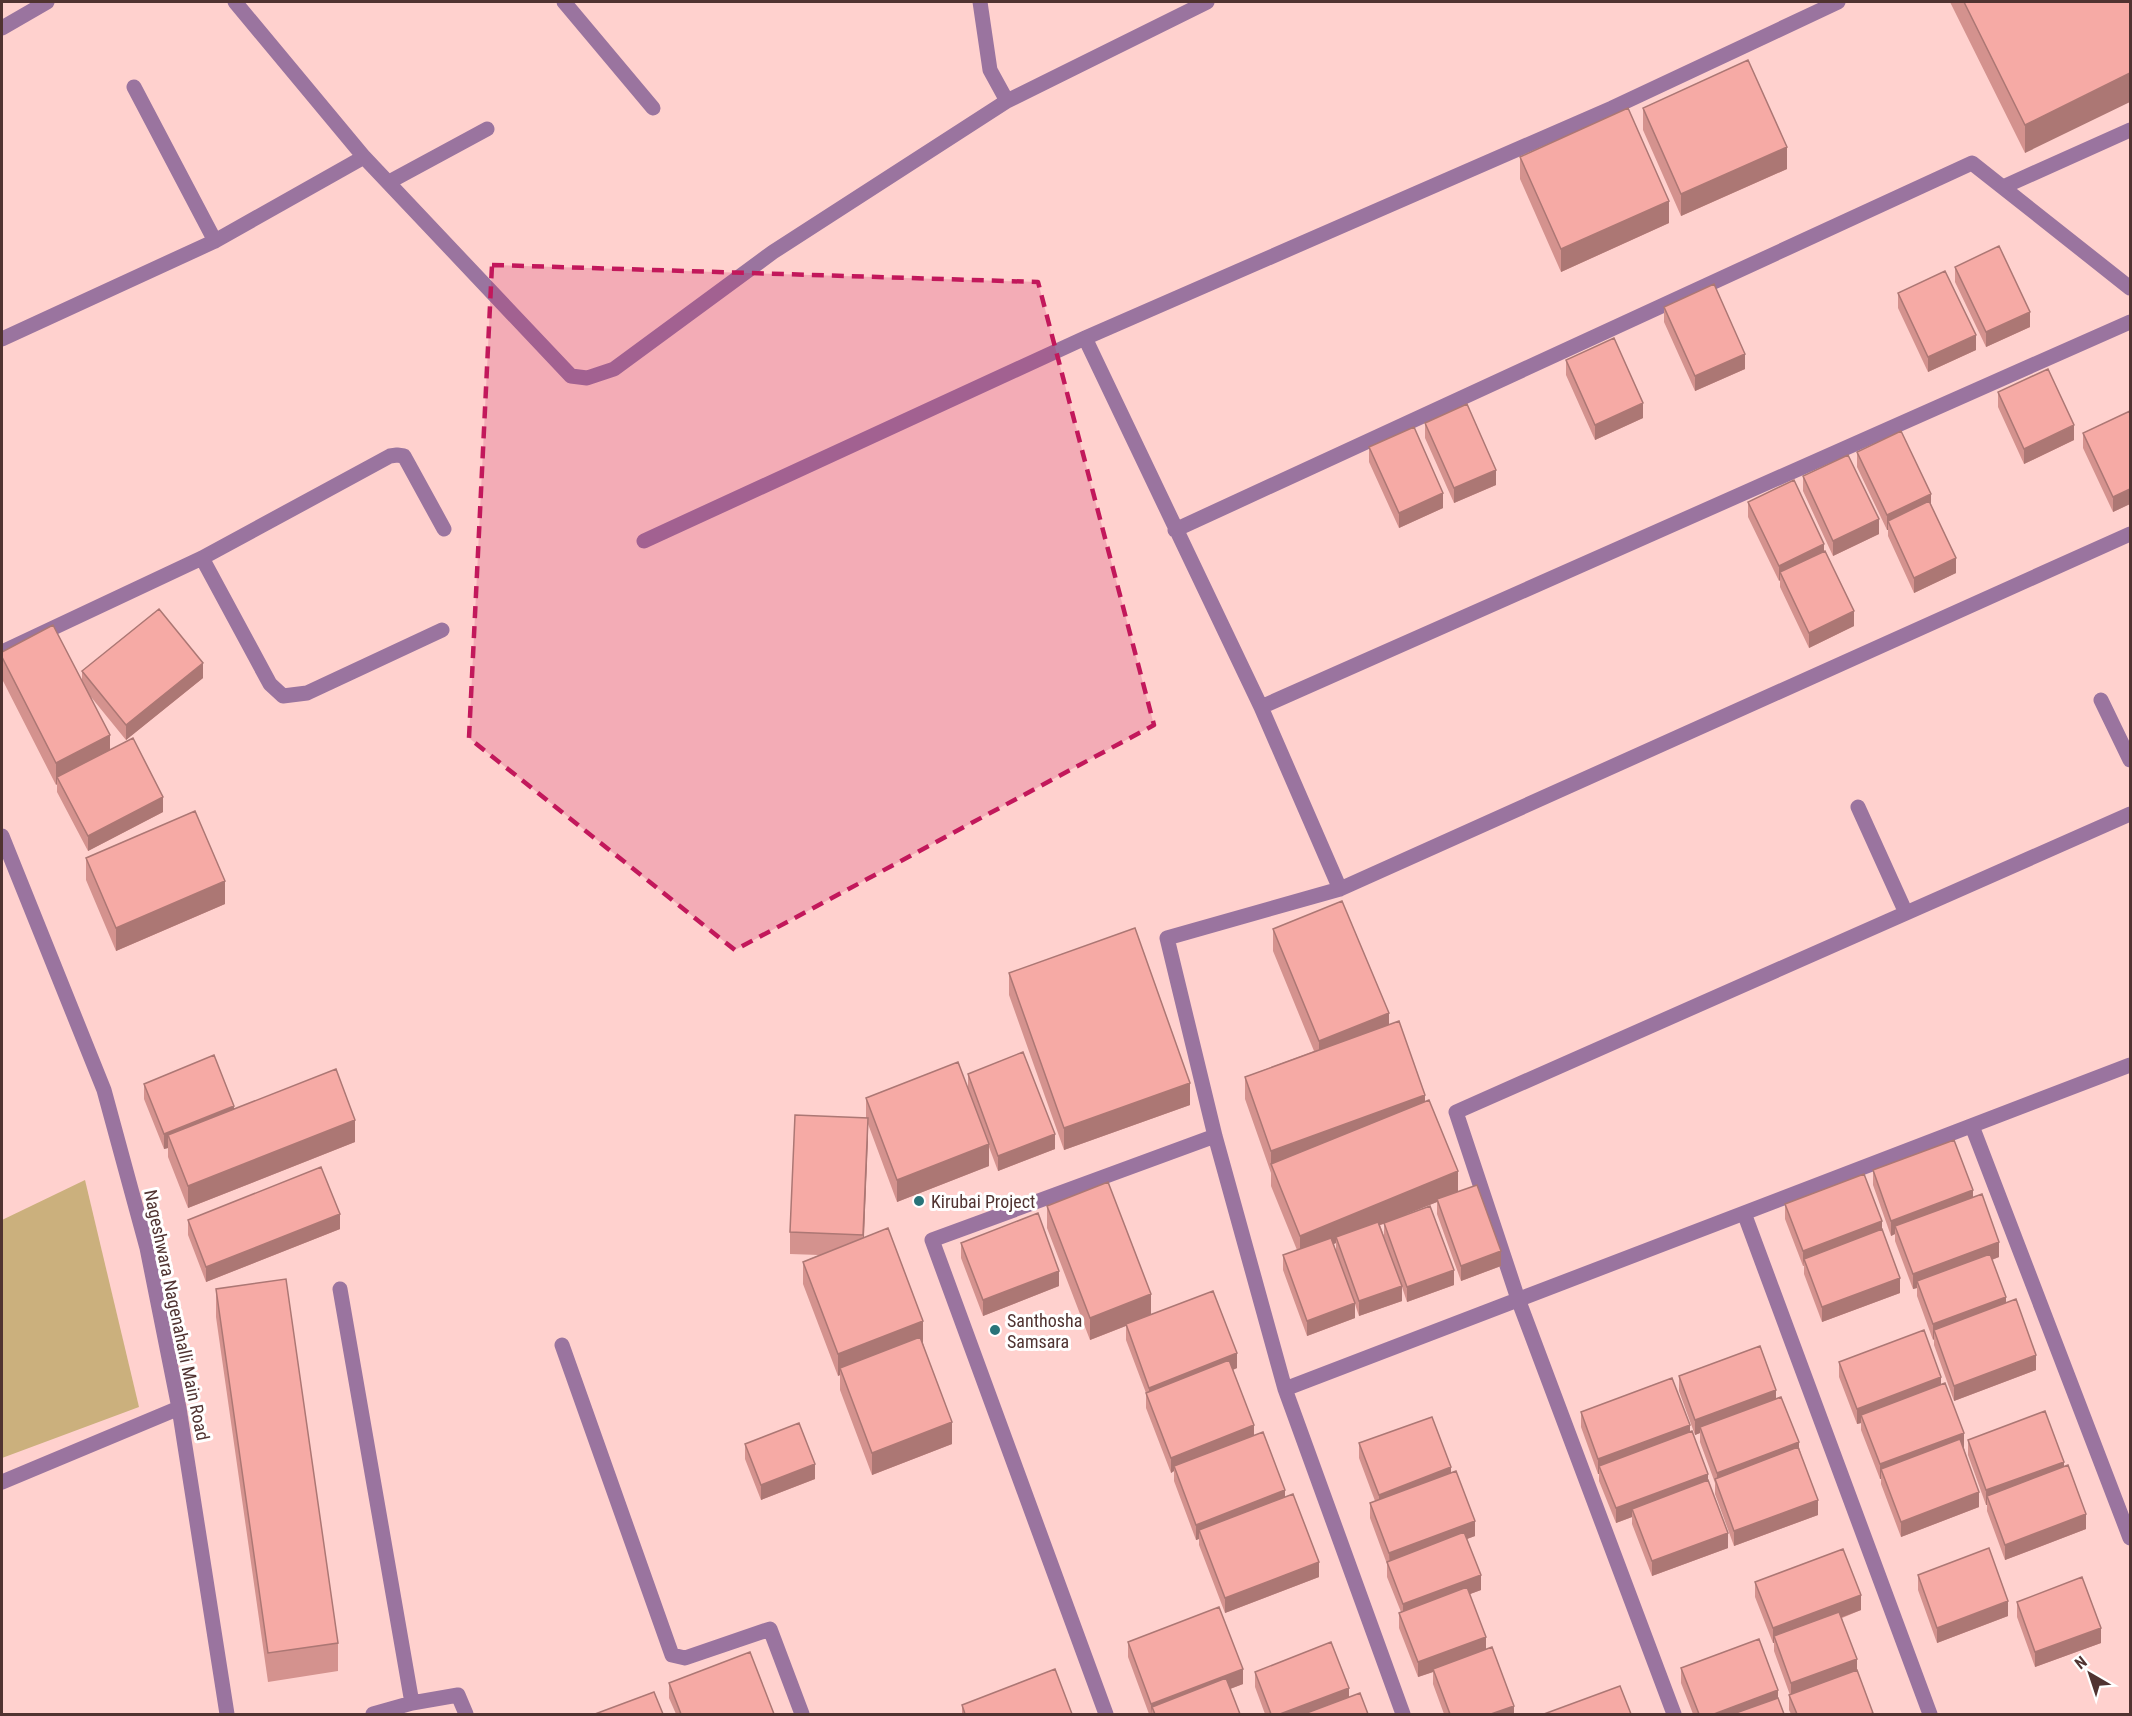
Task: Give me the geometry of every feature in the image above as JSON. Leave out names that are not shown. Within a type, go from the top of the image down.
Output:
[{"type":"street","points":[[2,28],[47,2]]},
{"type":"street","points":[[235,2],[364,157],[572,376],[586,378],[614,369],[773,252],[1007,101],[1208,2]]},
{"type":"street","points":[[564,2],[653,108]]},
{"type":"street","points":[[980,2],[990,70],[1007,101]]},
{"type":"street","points":[[644,541],[1085,338],[1612,108],[1838,2]]},
{"type":"street","points":[[134,87],[215,241]]},
{"type":"street","points":[[389,182],[488,129]]},
{"type":"street","points":[[2003,187],[2130,130]]},
{"type":"street","points":[[2,339],[215,241],[364,157]]},
{"type":"street","points":[[1175,530],[1972,163],[2130,288]]},
{"type":"street","points":[[1261,707],[2130,322]]},
{"type":"street","points":[[1085,338],[1261,707],[1340,889]]},
{"type":"street","points":[[2,652],[202,558],[390,456],[404,456],[444,529]]},
{"type":"street","points":[[1404,1714],[1285,1389],[1215,1136],[1167,938],[1340,889],[2130,534]]},
{"type":"street","points":[[202,558],[270,684],[283,696],[307,693],[442,630]]},
{"type":"street","points":[[2101,700],[2130,760]]},
{"type":"street","points":[[1858,807],[1906,913]]},
{"type":"street","points":[[1674,1714],[1518,1299],[1456,1112],[2130,814]]},
{"type":"street","name":"Nageshwara Nagenahalli Main Road","points":[[2,836],[104,1090],[147,1248],[179,1408],[225,1714]]},
{"type":"street","points":[[1285,1389],[2130,1065]]},
{"type":"street","points":[[1972,1126],[2130,1538]]},
{"type":"street","points":[[1106,1714],[932,1240],[1215,1136]]},
{"type":"street","points":[[1744,1213],[1930,1714]]},
{"type":"street","points":[[340,1289],[412,1703]]},
{"type":"street","points":[[562,1345],[672,1655],[685,1658],[770,1629],[802,1714]]},
{"type":"street","points":[[2,1482],[179,1408]]},
{"type":"street","points":[[373,1714],[412,1703],[458,1695],[466,1714]]},
{"type":"highlighted area","points":[[492,265],[1038,282],[1154,725],[735,950],[469,738]]},
{"type":"shaded area","points":[[85,1180],[139,1407],[2,1458],[2,1220]]},
{"type":"building","points":[[1964,2],[2130,2],[2130,73],[2025,125]]},
{"type":"building","points":[[1748,60],[1787,147],[1681,194],[1643,108]]},
{"type":"building","points":[[1628,108],[1669,201],[1561,249],[1520,157]]},
{"type":"building","points":[[1999,246],[2030,312],[1986,332],[1955,267]]},
{"type":"building","points":[[1945,271],[1976,335],[1928,357],[1898,293]]},
{"type":"building","points":[[1714,284],[1745,354],[1695,376],[1664,307]]},
{"type":"building","points":[[1614,338],[1643,403],[1595,425],[1566,360]]},
{"type":"building","points":[[2048,369],[2074,425],[2024,449],[1998,392]]},
{"type":"building","points":[[1467,404],[1496,470],[1454,488],[1425,423]]},
{"type":"building","points":[[2130,411],[2130,489],[2113,497],[2083,433]]},
{"type":"building","points":[[1414,427],[1443,493],[1399,513],[1369,447]]},
{"type":"building","points":[[1901,431],[1931,494],[1887,515],[1857,452]]},
{"type":"building","points":[[1848,455],[1879,519],[1833,541],[1803,476]]},
{"type":"building","points":[[1794,480],[1824,544],[1779,566],[1748,502]]},
{"type":"building","points":[[1929,501],[1956,558],[1914,578],[1888,521]]},
{"type":"building","points":[[1825,551],[1854,611],[1809,633],[1780,572]]},
{"type":"building","points":[[159,609],[203,663],[126,725],[82,671]]},
{"type":"building","points":[[53,625],[110,735],[56,763],[2,657],[2,652]]},
{"type":"building","points":[[133,738],[163,797],[88,836],[57,777]]},
{"type":"building","points":[[195,811],[225,881],[116,928],[86,858]]},
{"type":"building","points":[[1342,901],[1389,1013],[1319,1041],[1273,929]]},
{"type":"building","points":[[1135,928],[1190,1083],[1064,1128],[1009,973]]},
{"type":"building","points":[[1399,1021],[1425,1095],[1271,1151],[1245,1077]]},
{"type":"building","points":[[1023,1052],[1055,1134],[998,1156],[968,1074]]},
{"type":"building","points":[[214,1055],[234,1106],[164,1134],[144,1084]]},
{"type":"building","points":[[958,1062],[989,1144],[897,1180],[866,1098]]},
{"type":"building","points":[[336,1069],[355,1120],[188,1186],[168,1135]]},
{"type":"building","points":[[1429,1100],[1458,1171],[1300,1236],[1271,1164]]},
{"type":"building","points":[[795,1115],[868,1118],[863,1235],[790,1232]]},
{"type":"building","points":[[1954,1140],[1973,1190],[1891,1221],[1873,1170]]},
{"type":"building","points":[[321,1167],[340,1214],[206,1267],[188,1220]]},
{"type":"building","points":[[1864,1174],[1882,1221],[1803,1251],[1785,1204]]},
{"type":"building","points":[[1108,1182],[1151,1294],[1090,1318],[1047,1206]]},
{"type":"building","points":[[1477,1185],[1501,1251],[1461,1266],[1437,1199]]},
{"type":"building","points":[[1982,1194],[1999,1242],[1913,1274],[1895,1226]]},
{"type":"building","points":[[1430,1206],[1454,1270],[1407,1287],[1384,1223]]},
{"type":"building","points":[[1038,1213],[1059,1271],[983,1300],[961,1243]]},
{"type":"building","points":[[1378,1222],[1402,1286],[1359,1301],[1336,1237]]},
{"type":"building","points":[[888,1228],[923,1321],[838,1354],[803,1262]]},
{"type":"building","points":[[1882,1229],[1900,1278],[1822,1307],[1804,1259]]},
{"type":"building","points":[[1331,1238],[1355,1303],[1307,1321],[1283,1255]]},
{"type":"building","points":[[1990,1254],[2006,1297],[1933,1324],[1917,1281]]},
{"type":"building","points":[[286,1279],[338,1643],[268,1653],[216,1289]]},
{"type":"building","points":[[1213,1291],[1237,1353],[1149,1388],[1126,1324]]},
{"type":"building","points":[[2016,1299],[2036,1355],[1954,1386],[1934,1330]]},
{"type":"building","points":[[1924,1330],[1941,1377],[1857,1409],[1839,1362]]},
{"type":"building","points":[[920,1337],[952,1422],[872,1453],[840,1368]]},
{"type":"building","points":[[1760,1346],[1776,1390],[1695,1420],[1679,1376]]},
{"type":"building","points":[[1229,1360],[1254,1425],[1171,1458],[1146,1393]]},
{"type":"building","points":[[1672,1378],[1690,1425],[1598,1459],[1581,1412]]},
{"type":"building","points":[[1945,1383],[1964,1433],[1880,1464],[1861,1415]]},
{"type":"building","points":[[1781,1397],[1799,1442],[1717,1473],[1700,1427]]},
{"type":"building","points":[[2045,1411],[2064,1462],[1986,1490],[1968,1440]]},
{"type":"building","points":[[1432,1417],[1451,1467],[1379,1495],[1359,1443]]},
{"type":"building","points":[[799,1423],[815,1464],[761,1485],[745,1444]]},
{"type":"building","points":[[1692,1431],[1708,1474],[1616,1508],[1599,1466]]},
{"type":"building","points":[[1263,1432],[1285,1490],[1196,1525],[1174,1466]]},
{"type":"building","points":[[1960,1439],[1979,1492],[1901,1522],[1881,1469]]},
{"type":"building","points":[[1798,1447],[1818,1500],[1734,1531],[1715,1479]]},
{"type":"building","points":[[2068,1465],[2086,1514],[2005,1545],[1987,1496]]},
{"type":"building","points":[[1456,1471],[1475,1521],[1389,1553],[1370,1503]]},
{"type":"building","points":[[1708,1480],[1728,1533],[1652,1561],[1632,1509]]},
{"type":"building","points":[[1293,1494],[1319,1562],[1225,1598],[1199,1530]]},
{"type":"building","points":[[1464,1532],[1481,1575],[1403,1604],[1387,1562]]},
{"type":"building","points":[[1989,1548],[2008,1601],[1937,1628],[1918,1575]]},
{"type":"building","points":[[1843,1549],[1861,1595],[1773,1628],[1755,1582]]},
{"type":"building","points":[[2082,1577],[2101,1628],[2035,1652],[2017,1602]]},
{"type":"building","points":[[1467,1587],[1486,1637],[1418,1662],[1399,1613]]},
{"type":"building","points":[[1219,1607],[1243,1669],[1151,1704],[1128,1642]]},
{"type":"building","points":[[1839,1612],[1857,1659],[1791,1683],[1774,1636]]},
{"type":"building","points":[[1759,1639],[1778,1690],[1714,1714],[1699,1714],[1681,1668]]},
{"type":"building","points":[[1331,1642],[1349,1688],[1280,1714],[1271,1714],[1255,1672]]},
{"type":"building","points":[[1492,1647],[1514,1706],[1491,1714],[1450,1714],[1433,1669]]},
{"type":"building","points":[[750,1652],[774,1714],[681,1714],[669,1683]]},
{"type":"building","points":[[1055,1669],[1072,1714],[965,1714],[962,1705]]},
{"type":"building","points":[[1857,1670],[1873,1713],[1797,1714],[1789,1695]]},
{"type":"building","points":[[1226,1678],[1240,1714],[1155,1714],[1152,1707]]},
{"type":"building","points":[[1620,1686],[1631,1714],[1544,1714]]},
{"type":"building","points":[[654,1692],[663,1714],[595,1714]]},
{"type":"building","points":[[1360,1693],[1368,1714],[1304,1714]]},
{"type":"building","points":[[1778,1698],[1784,1714],[1733,1714]]},
{"type":"place","name":"Kirubai Project","points":[[919,1201]]},
{"type":"place","name":"Santhosha Samsara","points":[[995,1330]]}]
